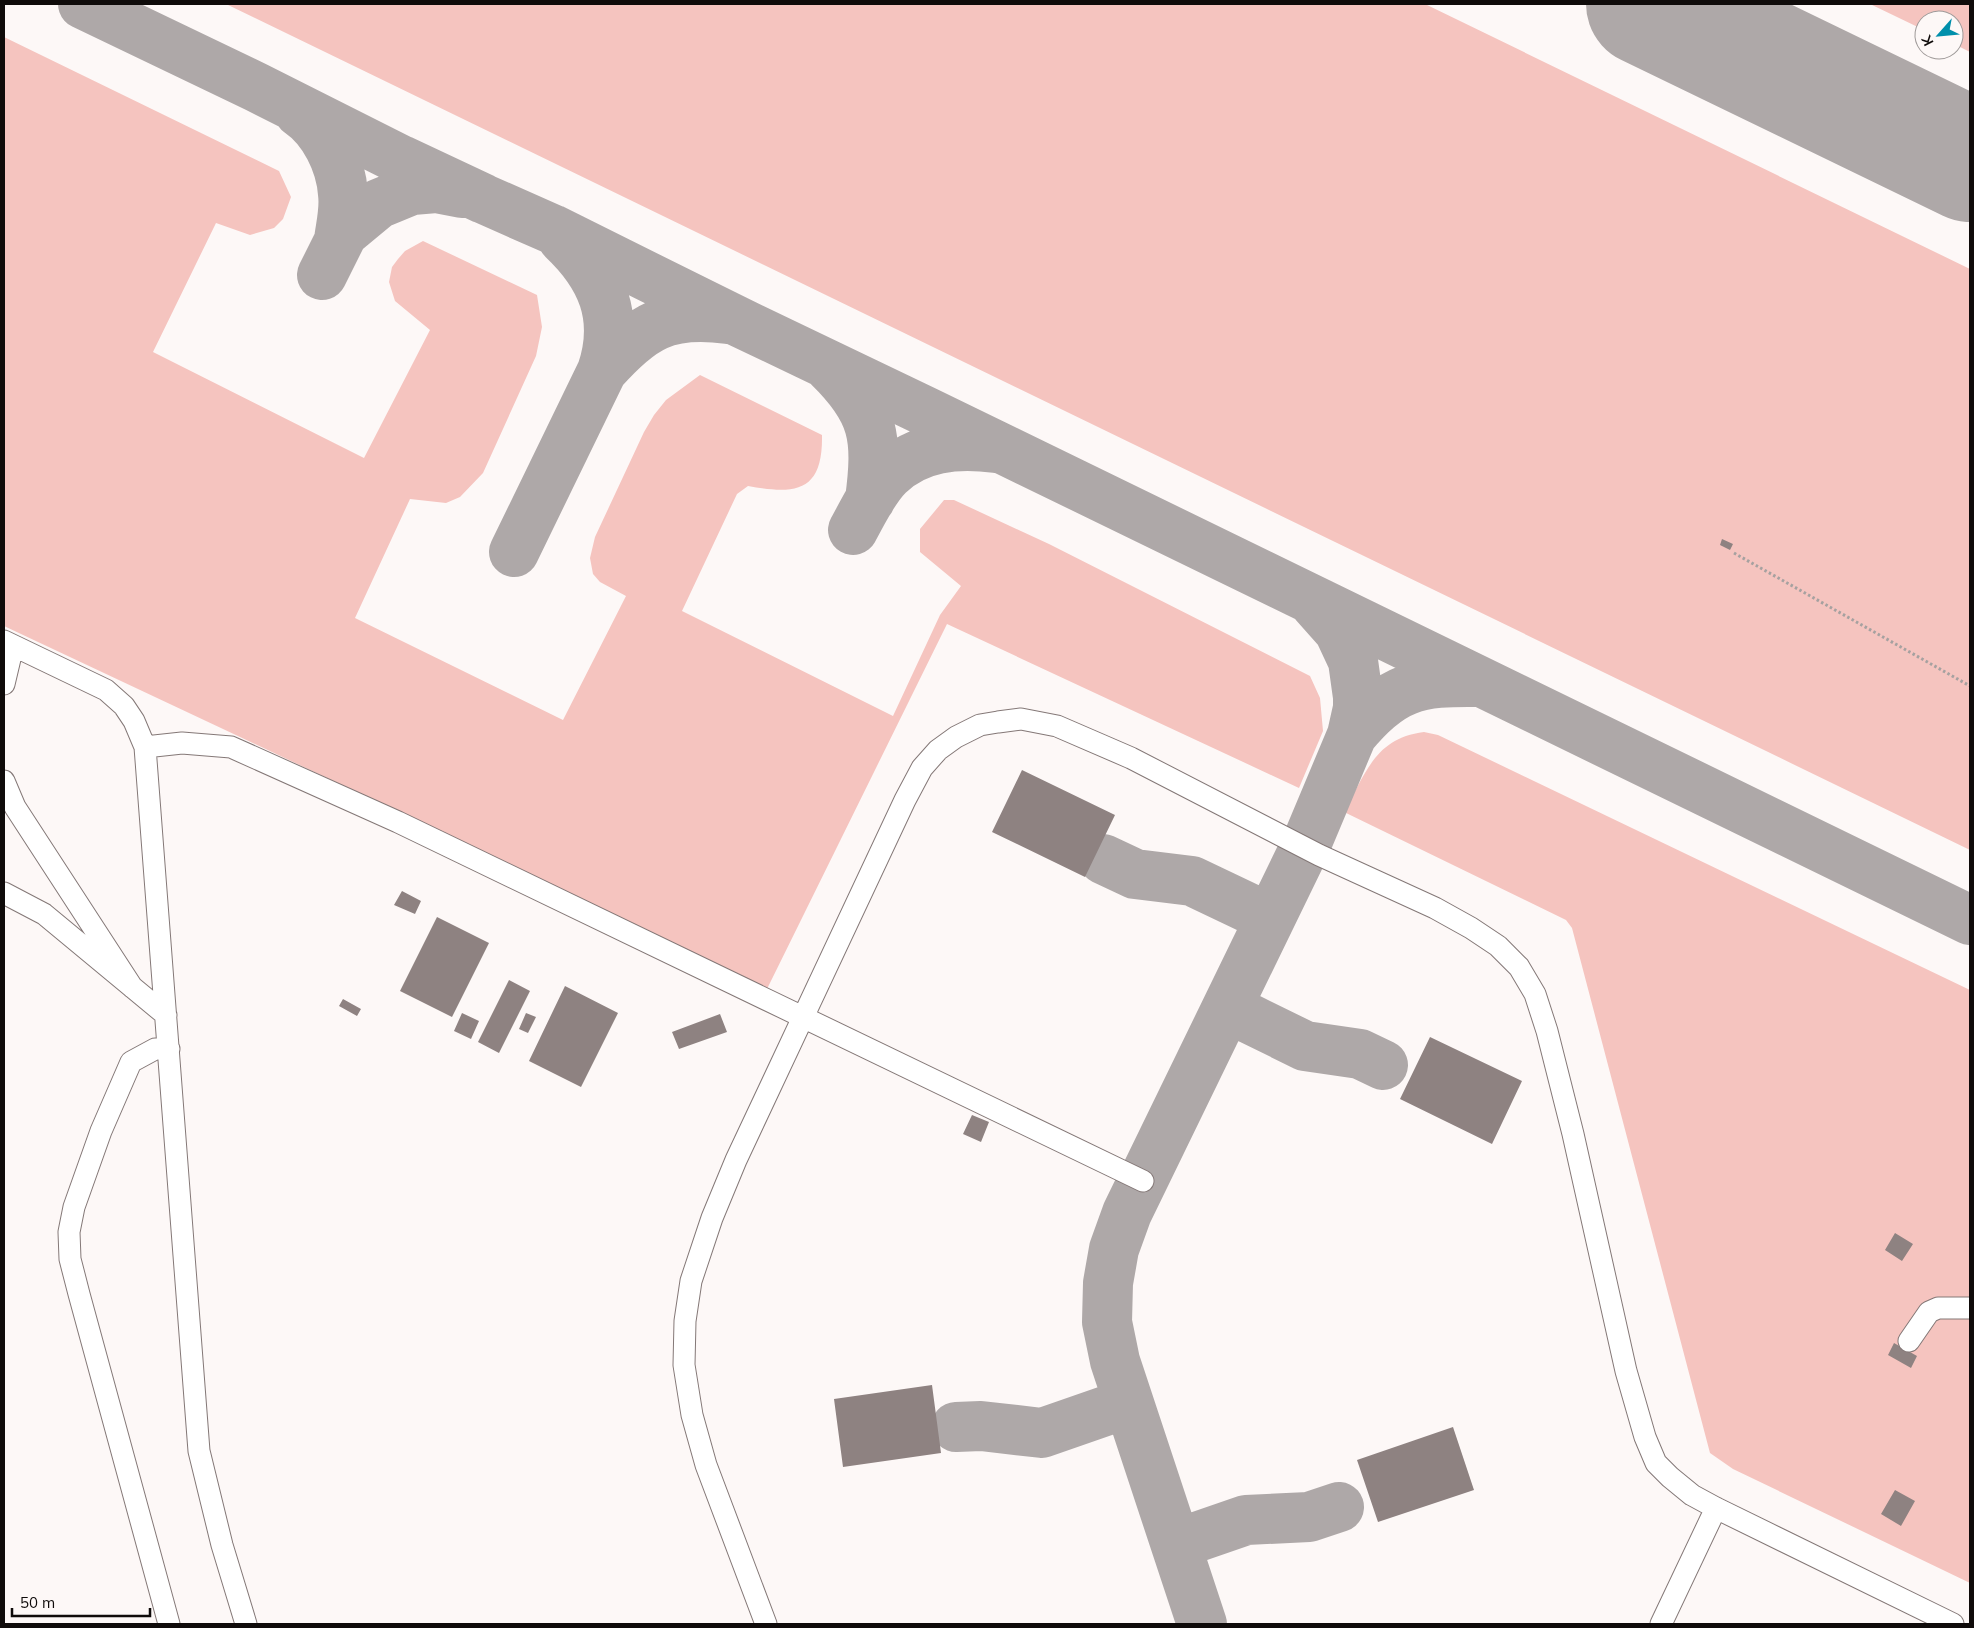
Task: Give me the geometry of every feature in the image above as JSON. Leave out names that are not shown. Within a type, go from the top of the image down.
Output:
[{"type":"lane","points":[[4,684],[8,643],[106,690],[124,706],[134,721],[145,746],[200,1451],[222,1545],[246,1624]]},
{"type":"lane","points":[[766,1624],[706,1465],[692,1415],[684,1365],[685,1321],[691,1281],[712,1218],[744,1143],[804,1018],[872,868],[922,768],[938,750],[980,725],[1021,720],[1057,726],[1131,758],[1305,848],[1435,908],[1498,946],[1519,967],[1535,994],[1550,1041],[1626,1371],[1645,1437],[1656,1463],[1692,1495],[1953,1624]]},
{"type":"lane","points":[[145,746],[182,743],[231,748],[398,822],[1143,1181]]},
{"type":"lane","points":[[4,781],[15,807],[132,987]]},
{"type":"lane","points":[[4,893],[44,914],[166,1015]]},
{"type":"lane","points":[[169,1049],[155,1048],[131,1062],[102,1131],[74,1207],[69,1232],[70,1259],[169,1624]]},
{"type":"lane","points":[[1908,1341],[1929,1312],[1938,1308],[1970,1308]]},
{"type":"lane","points":[[1660,1624],[1716,1508]]},
{"type":"path","points":[[1734,554],[1970,686]]},
{"type":"shaded area","points":[[226,4],[1425,4],[1970,269],[1970,850]]},
{"type":"shaded area","points":[[1870,4],[1970,4],[1970,52],[1964,49],[1964,10],[1914,10],[1914,25]]},
{"type":"shaded area","points":[[4,37],[279,171],[291,197],[283,219],[274,228],[250,235],[216,223],[153,352],[364,458],[430,330],[395,301],[389,282],[392,267],[405,251],[423,241],[537,295],[542,327],[536,356],[483,473],[460,497],[446,503],[410,499],[355,618],[563,720],[626,596],[600,582],[593,574],[590,558],[595,537],[644,432],[654,415],[666,400],[700,375],[822,435],[821,454],[818,468],[812,479],[803,485],[793,489],[780,490],[748,486],[737,494],[682,611],[893,716],[940,615],[961,586],[920,552],[920,529],[944,500],[954,500],[1049,544],[1310,676],[1320,698],[1323,731],[1299,788],[947,624],[767,989],[510,864],[4,626]]},
{"type":"shaded area","points":[[1424,732],[1438,735],[1970,990],[1970,1583],[1733,1469],[1710,1453],[1572,928],[1566,920],[1344,812],[1366,771],[1383,750],[1407,736]]},
{"type":"building","points":[[1722,539],[1733,544],[1730,550],[1720,545]]},
{"type":"building","points":[[1022,770],[1115,815],[1085,877],[992,832]]},
{"type":"building","points":[[402,891],[421,901],[415,914],[394,905]]},
{"type":"building","points":[[437,917],[489,943],[452,1017],[400,991]]},
{"type":"building","points":[[509,980],[530,991],[499,1053],[478,1042]]},
{"type":"building","points":[[565,986],[618,1013],[581,1087],[529,1061]]},
{"type":"building","points":[[343,999],[361,1009],[357,1016],[339,1006]]},
{"type":"building","points":[[462,1013],[479,1021],[471,1039],[454,1031]]},
{"type":"building","points":[[526,1013],[536,1017],[528,1033],[519,1029]]},
{"type":"building","points":[[720,1014],[727,1032],[679,1049],[672,1032]]},
{"type":"building","points":[[1430,1037],[1522,1081],[1492,1144],[1400,1099]]},
{"type":"building","points":[[972,1115],[989,1122],[981,1142],[963,1134]]},
{"type":"building","points":[[1895,1233],[1913,1244],[1902,1261],[1885,1250]]},
{"type":"building","points":[[1894,1343],[1917,1356],[1911,1368],[1888,1355]]},
{"type":"building","points":[[932,1385],[941,1453],[843,1467],[834,1399]]},
{"type":"building","points":[[1453,1427],[1474,1490],[1378,1522],[1357,1460]]},
{"type":"building","points":[[1895,1490],[1915,1501],[1901,1526],[1881,1514]]},
{"type":"taxiway","points":[[83,4],[256,87],[401,160],[552,229],[733,319],[1970,920]]},
{"type":"taxiway","points":[[299,112],[308,119],[323,137],[339,170],[343,200],[339,240]]},
{"type":"taxiway","points":[[322,275],[343,233],[378,204],[412,190],[436,188],[462,193]]},
{"type":"taxiway","points":[[514,552],[602,371],[607,351],[608,315],[604,299],[588,268],[563,239]]},
{"type":"taxiway","points":[[602,371],[630,343],[657,325],[688,317],[728,319]]},
{"type":"taxiway","points":[[829,367],[856,398],[870,427],[873,443],[870,500]]},
{"type":"taxiway","points":[[853,530],[878,487],[888,475],[912,458],[925,452],[953,447],[996,448]]},
{"type":"taxiway","points":[[1202,1624],[1115,1361],[1107,1322],[1108,1283],[1114,1249],[1127,1213],[1305,847],[1352,735],[1358,708],[1353,661],[1339,631],[1315,604]]},
{"type":"taxiway","points":[[1352,735],[1380,706],[1394,696],[1408,690],[1423,685],[1439,683],[1479,682]]},
{"type":"taxiway","points":[[1103,859],[1135,874],[1192,881],[1255,911]]},
{"type":"taxiway","points":[[1233,1016],[1223,1017],[1232,998],[1242,1015],[1305,1046],[1360,1054],[1383,1065]]},
{"type":"taxiway","points":[[956,1427],[981,1426],[1042,1433],[1111,1409]]},
{"type":"taxiway","points":[[1191,1539],[1246,1520],[1309,1517],[1339,1507]]},
{"type":"runway","points":[[1648,4],[1970,160]]}]
